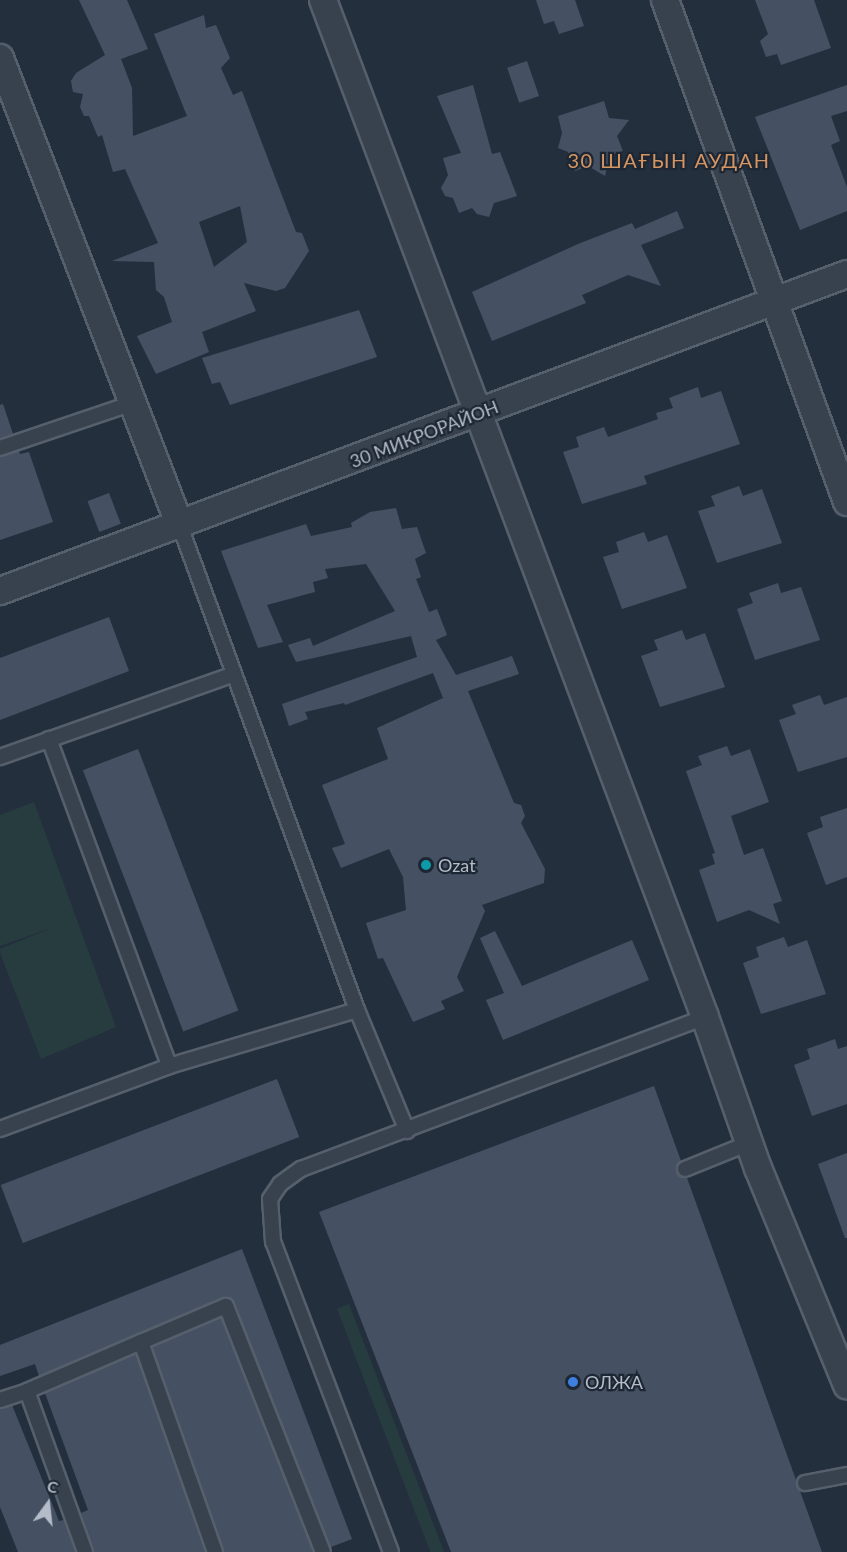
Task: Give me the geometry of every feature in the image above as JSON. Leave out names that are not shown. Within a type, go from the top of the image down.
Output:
[{"type":"street","points":[[322,0],[705,1017],[749,1143],[843,1358],[847,1385]]},
{"type":"street","points":[[665,0],[847,502]]},
{"type":"street","points":[[0,57],[180,526]]},
{"type":"street","name":"30 МИКРОРАЙОН","points":[[0,591],[180,526],[847,274]]},
{"type":"lane","points":[[0,448],[133,403]]},
{"type":"lane","points":[[180,526],[357,1010],[407,1131]]},
{"type":"lane","points":[[0,757],[234,674]]},
{"type":"lane","points":[[49,739],[169,1066]]},
{"type":"lane","points":[[0,1129],[169,1066],[357,1010]]},
{"type":"lane","points":[[388,1552],[273,1242],[270,1199],[280,1184],[302,1169],[705,1017]]},
{"type":"lane","points":[[685,1169],[749,1143]]},
{"type":"lane","points":[[0,1400],[27,1391],[226,1306],[323,1552]]},
{"type":"lane","points":[[141,1342],[215,1552]]},
{"type":"lane","points":[[27,1391],[85,1552]]},
{"type":"lane","points":[[805,1483],[847,1475]]},
{"type":"green space","points":[[34,802],[116,1027],[41,1059],[0,953],[0,949],[54,927],[0,946],[0,815]]},
{"type":"green space","points":[[349,1304],[444,1551],[430,1552],[337,1309]]},
{"type":"building","points":[[79,0],[127,0],[148,49],[121,59],[132,88],[133,136],[187,116],[154,34],[204,15],[206,28],[216,25],[230,58],[221,68],[233,95],[242,91],[296,232],[302,233],[309,251],[285,288],[276,291],[244,283],[256,311],[202,332],[209,352],[156,374],[137,336],[172,322],[164,297],[156,290],[154,262],[112,261],[158,243],[125,169],[113,172],[102,135],[98,137],[89,116],[84,116],[80,107],[83,94],[73,92],[71,81],[76,73],[105,55]],"holes":[[[240,206],[247,242],[214,267],[199,222]]]},
{"type":"building","points":[[536,0],[575,0],[584,26],[559,34],[554,21],[544,24]]},
{"type":"building","points":[[755,0],[814,0],[831,48],[781,65],[777,54],[766,57],[760,41],[768,34]]},
{"type":"building","points":[[527,61],[539,96],[519,103],[507,68]]},
{"type":"building","points":[[473,85],[492,154],[500,152],[517,196],[494,203],[489,217],[477,214],[472,208],[459,213],[453,198],[445,196],[441,188],[448,175],[443,158],[461,153],[437,96]]},
{"type":"building","points":[[847,85],[847,111],[831,116],[840,141],[831,145],[847,187],[847,211],[800,230],[755,117]]},
{"type":"building","points":[[604,101],[609,118],[629,120],[617,136],[623,151],[610,155],[605,176],[588,166],[575,171],[568,152],[558,148],[562,133],[558,116]]},
{"type":"building","points":[[677,211],[684,228],[641,245],[661,286],[628,275],[582,295],[586,303],[492,341],[472,292],[578,244],[632,223],[635,229]]},
{"type":"building","points":[[359,310],[377,357],[230,405],[220,382],[212,384],[202,358]]},
{"type":"building","points":[[698,387],[701,398],[721,391],[740,444],[644,476],[647,484],[582,504],[563,452],[579,447],[576,437],[604,427],[608,437],[658,419],[656,413],[673,408],[669,398]]},
{"type":"building","points":[[3,404],[13,434],[0,438],[0,405]]},
{"type":"building","points":[[19,451],[20,454],[29,452],[53,522],[0,540],[0,457]]},
{"type":"building","points":[[739,486],[743,496],[762,489],[782,543],[717,563],[698,511],[715,506],[711,496]]},
{"type":"building","points":[[109,493],[121,524],[99,532],[88,501]]},
{"type":"building","points":[[396,508],[402,529],[417,527],[426,553],[415,559],[421,577],[416,579],[429,612],[437,609],[447,635],[436,640],[456,675],[512,656],[519,674],[468,691],[514,803],[521,805],[525,816],[521,823],[545,869],[544,883],[482,905],[485,911],[457,977],[464,991],[441,1001],[445,1009],[413,1022],[383,958],[378,959],[366,923],[406,910],[403,877],[389,849],[341,868],[332,848],[345,844],[322,785],[388,759],[377,728],[443,698],[433,673],[345,705],[344,703],[305,712],[308,719],[289,726],[282,704],[417,657],[411,636],[296,662],[288,645],[310,638],[313,646],[395,611],[366,564],[325,569],[328,578],[313,582],[315,592],[267,605],[283,642],[258,648],[221,551],[306,524],[311,536],[352,527],[351,523],[370,512]]},
{"type":"building","points":[[644,532],[648,542],[667,535],[687,588],[622,609],[603,557],[619,552],[616,542]]},
{"type":"building","points":[[778,583],[781,593],[801,587],[820,640],[755,660],[737,609],[753,603],[749,593]]},
{"type":"building","points":[[109,617],[129,671],[0,720],[0,658]]},
{"type":"building","points":[[682,630],[686,640],[705,633],[725,687],[660,707],[641,656],[658,650],[654,640]]},
{"type":"building","points":[[820,695],[824,705],[847,697],[847,757],[798,772],[779,720],[796,714],[792,705]]},
{"type":"building","points":[[727,746],[731,756],[750,749],[769,802],[731,816],[744,855],[763,848],[782,901],[773,904],[780,924],[749,910],[717,922],[699,870],[715,864],[712,854],[715,853],[686,771],[702,765],[698,756]]},
{"type":"building","points":[[138,749],[238,1010],[183,1032],[83,770]]},
{"type":"building","points":[[847,808],[847,877],[826,885],[807,833],[823,827],[820,817]]},
{"type":"building","points":[[495,931],[522,986],[632,940],[649,980],[503,1040],[486,1000],[504,993],[480,938]]},
{"type":"building","points":[[784,937],[788,947],[807,940],[826,994],[761,1014],[743,963],[759,957],[756,947]]},
{"type":"building","points":[[835,1039],[838,1049],[847,1046],[847,1104],[812,1116],[794,1065],[810,1059],[807,1049]]},
{"type":"building","points":[[277,1079],[299,1137],[23,1243],[1,1185]]},
{"type":"building","name":"ОЛЖА","points":[[654,1086],[681,1161],[677,1172],[687,1178],[822,1552],[451,1552],[319,1212]]},
{"type":"building","points":[[847,1153],[847,1238],[845,1238],[818,1164]]},
{"type":"building","points":[[242,1249],[352,1539],[331,1547],[231,1299],[222,1298],[39,1376],[35,1364],[0,1376],[0,1345]]},
{"type":"building","points":[[221,1318],[313,1552],[224,1552],[152,1347]]},
{"type":"building","points":[[136,1354],[205,1552],[94,1552],[81,1513],[88,1510],[45,1393]]},
{"type":"building","points":[[12,1405],[59,1521],[64,1520],[75,1552],[18,1552],[0,1507],[0,1409]]},
{"type":"place","name":"Ozat","points":[[426,865]]},
{"type":"place","name":"ОЛЖА","points":[[573,1382]]},
{"type":"district","name":"30 ШАҒЫН АУДАН","points":[[669,160]]}]
